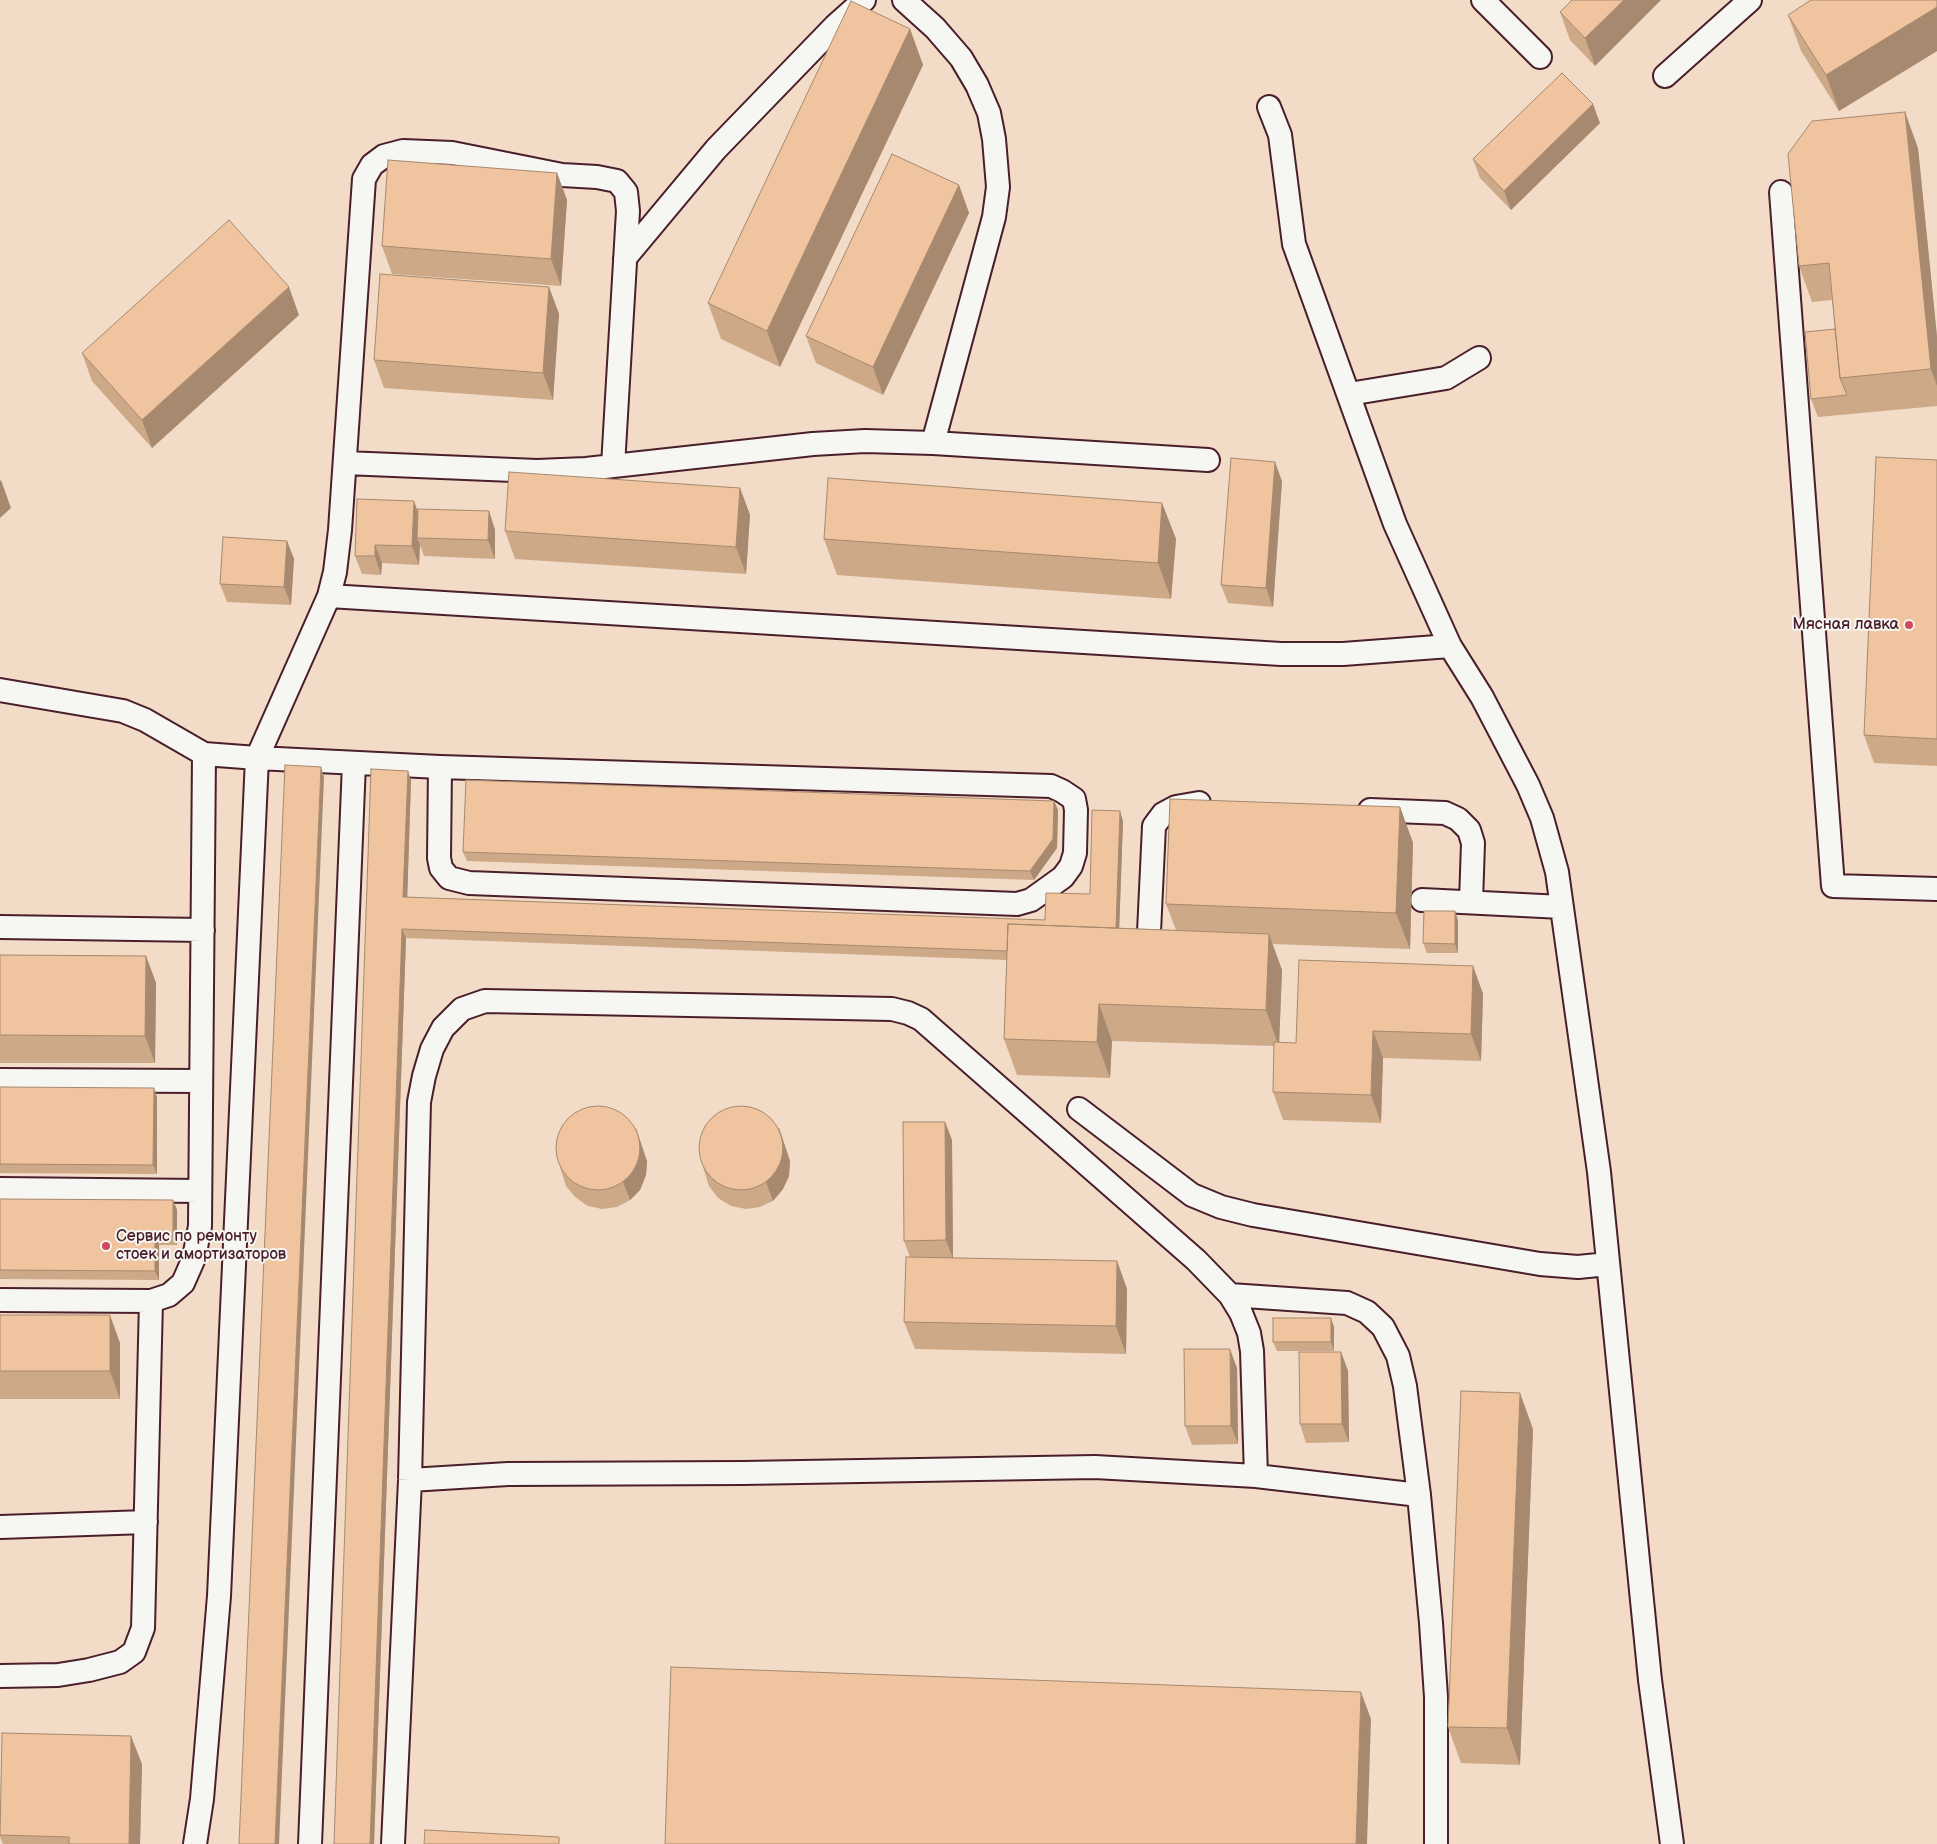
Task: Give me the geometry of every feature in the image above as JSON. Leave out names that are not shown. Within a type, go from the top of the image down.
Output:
[{"type":"lane","points":[[625,258],[716,149],[835,26],[864,0]]},
{"type":"lane","points":[[904,0],[935,28],[961,58],[977,85],[988,113],[994,139],[998,187],[994,217],[933,442]]},
{"type":"lane","points":[[1483,0],[1540,57]]},
{"type":"lane","points":[[1665,76],[1750,0]]},
{"type":"lane","points":[[1269,107],[1280,135],[1294,244],[1350,394],[1395,524],[1450,646],[1482,697],[1528,785],[1542,818],[1557,872],[1599,1172],[1650,1680],[1672,1844]]},
{"type":"lane","points":[[195,1844],[202,1799],[219,1596],[257,758],[329,596],[336,561],[345,463],[364,179],[372,165],[384,156],[403,151],[452,153],[540,171],[596,176],[617,181],[626,192],[628,211],[613,466]]},
{"type":"lane","points":[[1781,192],[1833,886],[1937,889]]},
{"type":"lane","points":[[1350,394],[1446,378],[1479,358]]},
{"type":"lane","points":[[345,463],[537,471],[613,466],[813,444],[865,441],[933,442],[1208,460]]},
{"type":"lane","points":[[329,596],[1281,654],[1343,654],[1450,646]]},
{"type":"lane","points":[[0,690],[124,711],[146,720],[204,754],[440,767],[1051,786],[1074,800],[1076,810],[1075,853],[1072,866],[1063,877],[1031,900],[1017,904],[469,883],[449,878],[441,868],[439,858],[440,767]]},
{"type":"lane","points":[[0,1300],[151,1301],[169,1295],[183,1283],[194,1258],[200,1226],[204,754]]},
{"type":"lane","points":[[310,1844],[354,763]]},
{"type":"lane","points":[[1149,932],[1154,826],[1163,814],[1176,806],[1193,803],[1222,804]]},
{"type":"lane","points":[[1348,809],[1445,813],[1458,819],[1469,830],[1473,843],[1471,902]]},
{"type":"lane","points":[[1422,900],[1562,907]]},
{"type":"lane","points":[[0,927],[203,930]]},
{"type":"lane","points":[[393,1844],[410,1480],[419,1102],[432,1049],[443,1028],[462,1009],[485,1000],[892,1009],[921,1019],[1196,1260],[1230,1295],[1241,1313],[1249,1333],[1252,1351],[1256,1476]]},
{"type":"lane","points":[[0,1080],[201,1081]]},
{"type":"lane","points":[[1079,1109],[1192,1195],[1221,1207],[1253,1215],[1540,1264],[1578,1267],[1608,1264]]},
{"type":"lane","points":[[0,1189],[200,1191]]},
{"type":"lane","points":[[1230,1295],[1347,1303],[1367,1312],[1383,1327],[1398,1356],[1405,1386],[1419,1495],[1432,1623],[1436,1696],[1436,1844]]},
{"type":"lane","points":[[0,1676],[58,1674],[89,1670],[120,1662],[134,1652],[143,1628],[151,1301]]},
{"type":"lane","points":[[410,1480],[508,1474],[743,1473],[1095,1467],[1256,1476],[1419,1495]]},
{"type":"lane","points":[[0,1527],[146,1522]]},
{"type":"shaded area","points":[[0,0],[1937,0],[1937,1844],[0,1844]]},
{"type":"building","points":[[1572,0],[1624,0],[1585,38],[1560,12]]},
{"type":"building","points":[[1811,0],[1937,0],[1937,7],[1826,75],[1788,15]]},
{"type":"building","points":[[851,1],[910,29],[767,331],[708,303]]},
{"type":"building","points":[[1562,73],[1593,104],[1504,191],[1473,159]]},
{"type":"building","points":[[1905,112],[1931,369],[1840,378],[1829,263],[1799,266],[1788,154],[1812,121]]},
{"type":"building","points":[[892,154],[959,185],[873,367],[806,336]]},
{"type":"building","points":[[388,160],[557,173],[551,259],[382,246]]},
{"type":"building","points":[[229,220],[289,287],[142,420],[82,353]]},
{"type":"building","points":[[380,274],[549,287],[543,373],[374,360]]},
{"type":"building","points":[[1835,329],[1840,378],[1847,395],[1811,399],[1805,332]]},
{"type":"building","name":"Мясная лавка","points":[[1876,457],[1937,460],[1937,739],[1864,735]]},
{"type":"building","points":[[1231,458],[1275,462],[1266,588],[1221,585]]},
{"type":"building","points":[[509,472],[740,488],[736,547],[505,531]]},
{"type":"building","points":[[828,478],[1162,503],[1158,563],[824,539]]},
{"type":"building","points":[[357,499],[414,501],[412,546],[375,545],[375,556],[355,556]]},
{"type":"building","points":[[418,509],[489,511],[488,540],[417,538]]},
{"type":"building","points":[[223,537],[287,541],[284,587],[220,584]]},
{"type":"building","points":[[285,765],[321,767],[275,1844],[239,1844]]},
{"type":"building","points":[[371,769],[408,771],[403,897],[1045,920],[1046,893],[1090,894],[1092,810],[1120,811],[1116,928],[1008,924],[1007,951],[402,929],[370,1844],[334,1844]]},
{"type":"building","points":[[466,780],[1054,801],[1053,839],[1030,871],[463,852]]},
{"type":"building","points":[[1170,799],[1400,807],[1396,913],[1166,904]]},
{"type":"building","points":[[1424,911],[1455,911],[1455,944],[1423,943]]},
{"type":"building","points":[[1008,924],[1269,934],[1266,1010],[1099,1004],[1097,1042],[1004,1039]]},
{"type":"building","points":[[0,955],[146,956],[145,1036],[0,1035]]},
{"type":"building","points":[[1299,960],[1473,966],[1471,1034],[1373,1031],[1371,1095],[1273,1092],[1274,1042],[1296,1043]]},
{"type":"building","points":[[0,1087],[154,1088],[153,1165],[0,1164]]},
{"type":"building","points":[[590,1106],[606,1106],[622,1113],[633,1124],[640,1140],[637,1164],[628,1178],[622,1183],[606,1190],[590,1190],[574,1183],[563,1172],[556,1156],[556,1140],[563,1124],[574,1113]]},
{"type":"building","points":[[733,1106],[749,1106],[765,1113],[776,1124],[783,1140],[780,1164],[771,1178],[765,1183],[749,1190],[733,1190],[717,1183],[706,1172],[699,1156],[699,1140],[706,1124],[717,1113]]},
{"type":"building","points":[[903,1122],[945,1122],[946,1240],[904,1241]]},
{"type":"building","points":[[0,1199],[173,1200],[173,1235],[155,1235],[155,1271],[0,1270]]},
{"type":"building","points":[[906,1257],[1117,1261],[1116,1326],[904,1322]]},
{"type":"building","points":[[0,1315],[110,1315],[110,1371],[0,1371]]},
{"type":"building","points":[[1273,1318],[1331,1318],[1331,1342],[1273,1342]]},
{"type":"building","points":[[1184,1349],[1230,1349],[1231,1426],[1185,1426]]},
{"type":"building","points":[[1299,1352],[1341,1352],[1342,1424],[1300,1424]]},
{"type":"building","points":[[1461,1391],[1520,1393],[1507,1728],[1448,1727]]},
{"type":"building","points":[[671,1667],[1361,1692],[1356,1844],[665,1844]]},
{"type":"building","points":[[2,1733],[131,1736],[129,1844],[69,1844],[69,1837],[0,1835]]},
{"type":"building","points":[[425,1830],[559,1837],[559,1844],[424,1844]]},
{"type":"place","name":"Мясная лавка","points":[[1909,625]]},
{"type":"place","name":"Сервис по ремонту стоек и амортизаторов","points":[[106,1246]]}]
